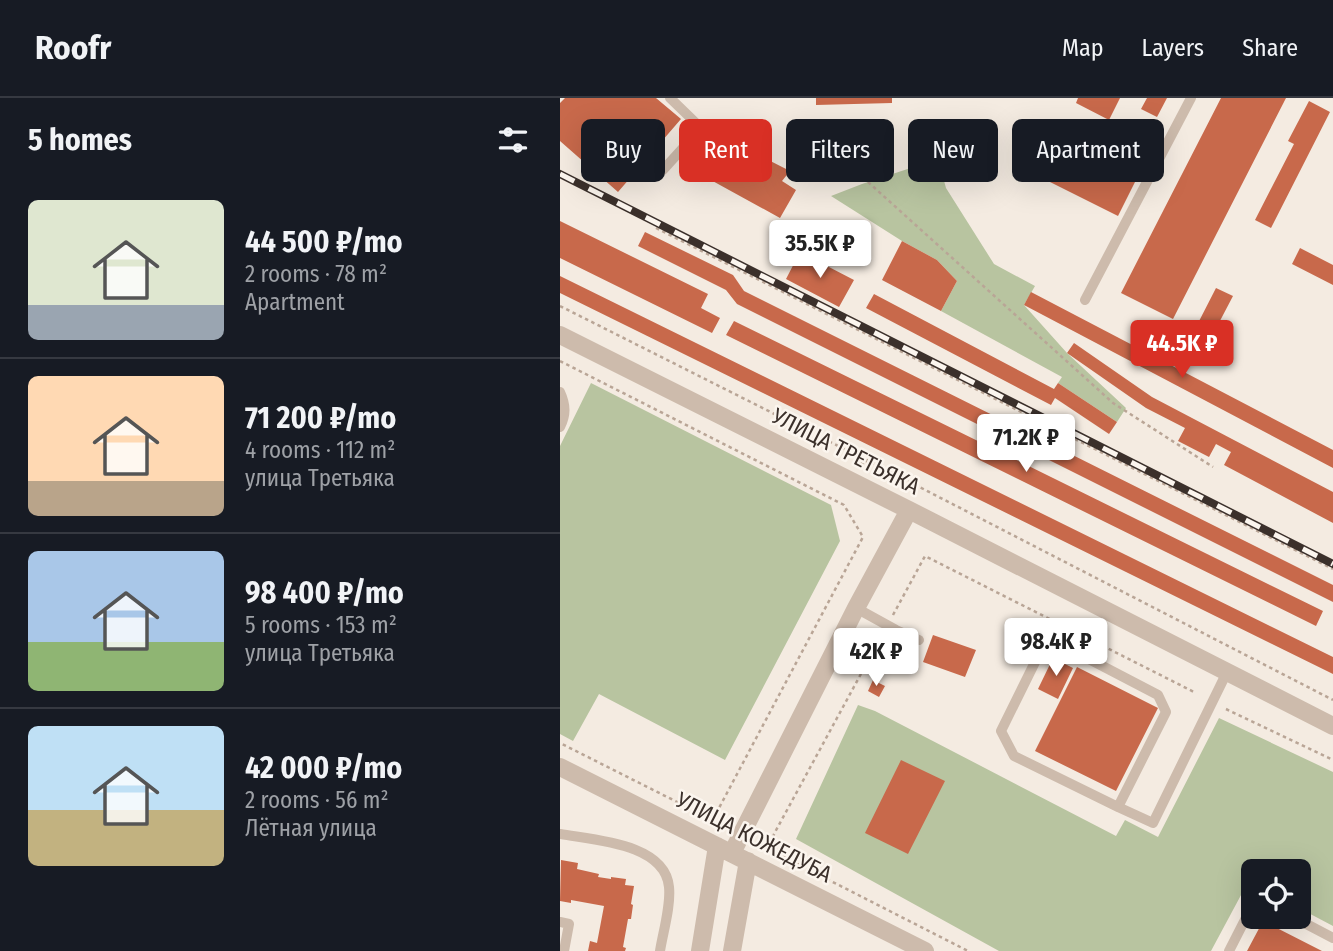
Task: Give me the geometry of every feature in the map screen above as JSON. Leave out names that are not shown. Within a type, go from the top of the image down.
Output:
[{"type":"street","name":"УЛИЦА ТРЕТЬЯКА","points":[[560,335],[1333,726]]},
{"type":"street","points":[[700,951],[732,853],[856,608],[909,510]]},
{"type":"street","name":"УЛИЦА КОЖЕДУБА","points":[[560,767],[925,951]]},
{"type":"street","points":[[732,853],[732,951]]},
{"type":"lane","points":[[665,168],[701,128],[670,98]]},
{"type":"lane","points":[[1085,300],[1191,98]]},
{"type":"lane","points":[[560,392],[565,403],[564,419],[560,427]]},
{"type":"lane","points":[[856,608],[919,640]]},
{"type":"lane","points":[[1118,807],[1166,712],[1162,703],[1158,695],[1064,646],[1041,650],[1001,731],[1014,756],[1118,807],[1153,823],[1227,673]]},
{"type":"lane","points":[[560,834],[640,851],[660,866],[666,875],[670,895],[660,951]]},
{"type":"lane","points":[[560,922],[569,924],[564,951]]},
{"type":"lane","points":[[1311,926],[1333,938]]},
{"type":"lane","points":[[1229,951],[1241,928]]},
{"type":"path","points":[[868,182],[1113,403],[1213,467]]},
{"type":"path","points":[[656,228],[1333,569]]},
{"type":"path","points":[[560,306],[854,454],[853,459],[864,465],[867,460],[1333,700]]},
{"type":"path","points":[[560,361],[844,505],[863,537],[719,807],[711,813],[699,813],[560,743]]},
{"type":"path","points":[[968,951],[776,853],[772,843],[774,834],[926,555],[1196,693]]},
{"type":"path","points":[[1226,709],[1333,760]]},
{"type":"green space","points":[[908,169],[908,182],[944,182],[994,264],[1035,286],[1024,305],[1067,353],[1126,408],[1117,422],[1058,383],[1062,377],[941,311],[957,281],[937,260],[831,196],[868,182],[894,182],[894,173]]},
{"type":"green space","points":[[591,383],[831,505],[840,541],[725,760],[599,694],[573,741],[560,734],[560,446]]},
{"type":"green space","points":[[858,705],[875,711],[1116,836],[1125,820],[1158,837],[1219,718],[1333,772],[1333,926],[1311,914],[1311,859],[1241,859],[1241,895],[1211,951],[999,951],[796,839]]},
{"type":"building","points":[[565,98],[656,98],[681,119],[665,138],[665,119],[581,119],[581,159],[560,141],[560,103]]},
{"type":"building","points":[[816,98],[892,98],[892,103],[816,105]]},
{"type":"building","points":[[1078,98],[1120,98],[1110,119],[1076,103]]},
{"type":"building","points":[[1147,98],[1167,98],[1157,117],[1141,109]]},
{"type":"building","points":[[1221,98],[1286,98],[1173,319],[1121,293]]},
{"type":"building","points":[[1309,101],[1330,112],[1271,228],[1255,220],[1294,144],[1288,141]]},
{"type":"building","points":[[772,162],[786,169],[786,176],[782,181],[796,190],[780,218],[714,182],[772,182]]},
{"type":"building","points":[[607,182],[627,182],[618,192]]},
{"type":"building","points":[[1050,182],[1135,182],[1118,216]]},
{"type":"building","points":[[560,221],[708,294],[701,308],[720,318],[712,333],[560,258]]},
{"type":"building","points":[[645,232],[733,275],[744,291],[1333,585],[1333,602],[737,304],[726,290],[638,246]]},
{"type":"building","points":[[902,241],[937,260],[957,281],[941,311],[882,280]]},
{"type":"building","points":[[1300,248],[1333,265],[1333,285],[1292,264]]},
{"type":"building","points":[[800,252],[854,280],[839,307],[786,279]]},
{"type":"building","points":[[560,276],[1333,657],[1333,674],[560,293]]},
{"type":"building","points":[[1216,288],[1233,296],[1211,338],[1195,329]]},
{"type":"building","points":[[1031,292],[1333,450],[1333,468],[1024,305]]},
{"type":"building","points":[[874,294],[1054,389],[1058,383],[1117,422],[1109,434],[1055,398],[1051,405],[866,308]]},
{"type":"building","points":[[734,321],[1323,611],[1316,626],[726,335]]},
{"type":"building","points":[[1074,343],[1152,397],[1333,492],[1333,523],[1224,465],[1231,452],[1216,444],[1209,457],[1178,441],[1185,428],[1146,408],[1067,353]]},
{"type":"building","points":[[933,635],[976,650],[965,677],[923,662]]},
{"type":"building","points":[[1053,658],[1073,668],[1058,699],[1038,689]]},
{"type":"building","points":[[1077,667],[1158,708],[1116,791],[1035,751]]},
{"type":"building","points":[[873,680],[885,686],[879,697],[868,691]]},
{"type":"building","points":[[901,760],[945,781],[908,854],[865,833]]},
{"type":"building","points":[[561,860],[578,863],[577,869],[599,874],[598,877],[626,879],[625,885],[634,886],[631,919],[628,919],[623,947],[626,948],[625,951],[588,951],[590,941],[597,943],[604,906],[571,900],[571,903],[560,901]]},
{"type":"building","points":[[1259,929],[1279,929],[1322,951],[1247,951]]},
{"type":"railway","points":[[560,174],[1333,564]]}]
